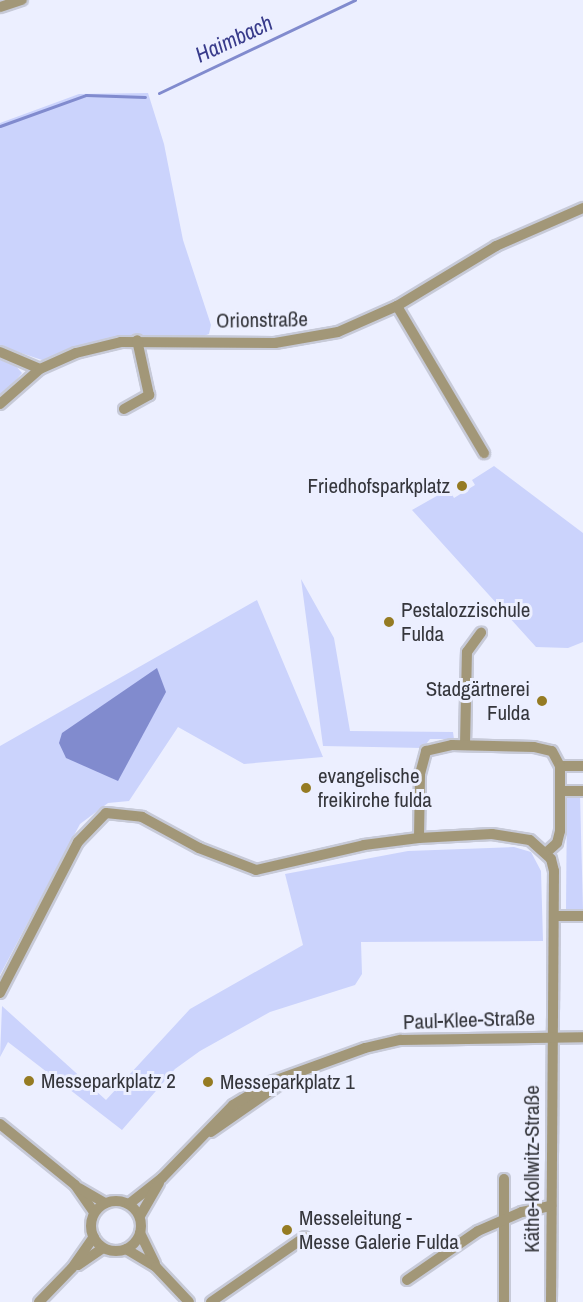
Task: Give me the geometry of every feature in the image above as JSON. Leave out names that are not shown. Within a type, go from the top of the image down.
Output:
[{"type":"street","points":[[1,4],[22,0]]},
{"type":"street","name":"Orionstraße","points":[[0,404],[40,369],[76,353],[137,340],[275,343],[318,339],[397,306],[496,246],[583,208]]},
{"type":"street","points":[[397,306],[484,453]]},
{"type":"street","points":[[124,409],[149,395],[137,340]]},
{"type":"street","points":[[0,352],[40,369]]},
{"type":"street","points":[[465,745],[467,652],[481,633]]},
{"type":"street","points":[[0,993],[78,842],[106,813],[142,816],[218,856],[256,870],[364,845],[419,838],[512,835],[530,840],[546,853],[557,843],[560,831],[561,791],[558,758],[544,748],[465,745],[440,746],[424,754],[419,838]]},
{"type":"street","points":[[560,766],[583,766]]},
{"type":"street","points":[[561,791],[583,791]]},
{"type":"street","name":"Käthe-Kollwitz-Straße","points":[[546,853],[554,872],[551,1302]]},
{"type":"street","points":[[554,916],[583,916]]},
{"type":"street","name":"Paul-Klee-Straße","points":[[129,1204],[162,1178],[203,1136],[291,1076],[365,1048],[401,1040],[583,1037]]},
{"type":"street","points":[[0,1124],[75,1185],[105,1203],[129,1204],[140,1216],[140,1233],[156,1267]]},
{"type":"street","name":"Paul-Klee-Straße","points":[[140,1216],[162,1178]]},
{"type":"street","points":[[504,1179],[504,1302]]},
{"type":"street","points":[[75,1185],[94,1212]]},
{"type":"street","points":[[104,1248],[94,1237],[91,1225],[94,1212],[105,1203]]},
{"type":"street","points":[[407,1280],[478,1231],[551,1206]]},
{"type":"street","points":[[126,1249],[140,1233]]},
{"type":"street","points":[[39,1302],[72,1268],[94,1237]]},
{"type":"street","points":[[211,1302],[305,1237]]},
{"type":"street","points":[[72,1268],[104,1248],[126,1249],[156,1267],[189,1302]]},
{"type":"shaded area","points":[[148,93],[164,144],[183,240],[211,325],[209,334],[198,338],[129,337],[102,341],[45,361],[0,346],[0,123],[79,94]]},
{"type":"shaded area","points":[[0,359],[15,365],[22,373],[0,399]]},
{"type":"shaded area","points":[[494,466],[583,533],[583,642],[568,648],[536,647],[412,510],[449,489],[454,498],[475,485],[472,480]]},
{"type":"shaded area","points":[[301,579],[334,638],[350,731],[453,732],[454,739],[430,739],[423,748],[323,746]]},
{"type":"shaded area","points":[[257,600],[323,757],[244,764],[178,727],[129,801],[108,803],[80,824],[0,975],[0,746]]},
{"type":"shaded area","points":[[567,794],[580,795],[583,910],[566,910]]},
{"type":"shaded area","points":[[514,847],[531,852],[541,871],[543,941],[361,942],[362,974],[355,985],[270,1012],[200,1051],[175,1069],[122,1130],[8,1042],[0,1057],[2,1006],[106,1100],[190,1009],[303,945],[285,874],[408,851]]},
{"type":"water","points":[[157,668],[166,692],[118,781],[66,758],[59,743],[62,733]]},
{"type":"waterway","name":"Haimbach","points":[[159,93],[355,0]]},
{"type":"waterway","name":"Haimbach","points":[[0,126],[86,95],[145,97]]},
{"type":"place","name":"Friedhofsparkplatz","points":[[462,486]]},
{"type":"place","name":"Pestalozzischule Fulda","points":[[389,622]]},
{"type":"place","name":"Stadgärtnerei Fulda","points":[[542,701]]},
{"type":"place","name":"evangelische freikirche fulda","points":[[306,788]]},
{"type":"place","name":"Messeparkplatz 2","points":[[29,1081]]},
{"type":"place","name":"Messeparkplatz 1","points":[[208,1082]]},
{"type":"place","name":"Messeleitung - Messe Galerie Fulda","points":[[287,1230]]}]
